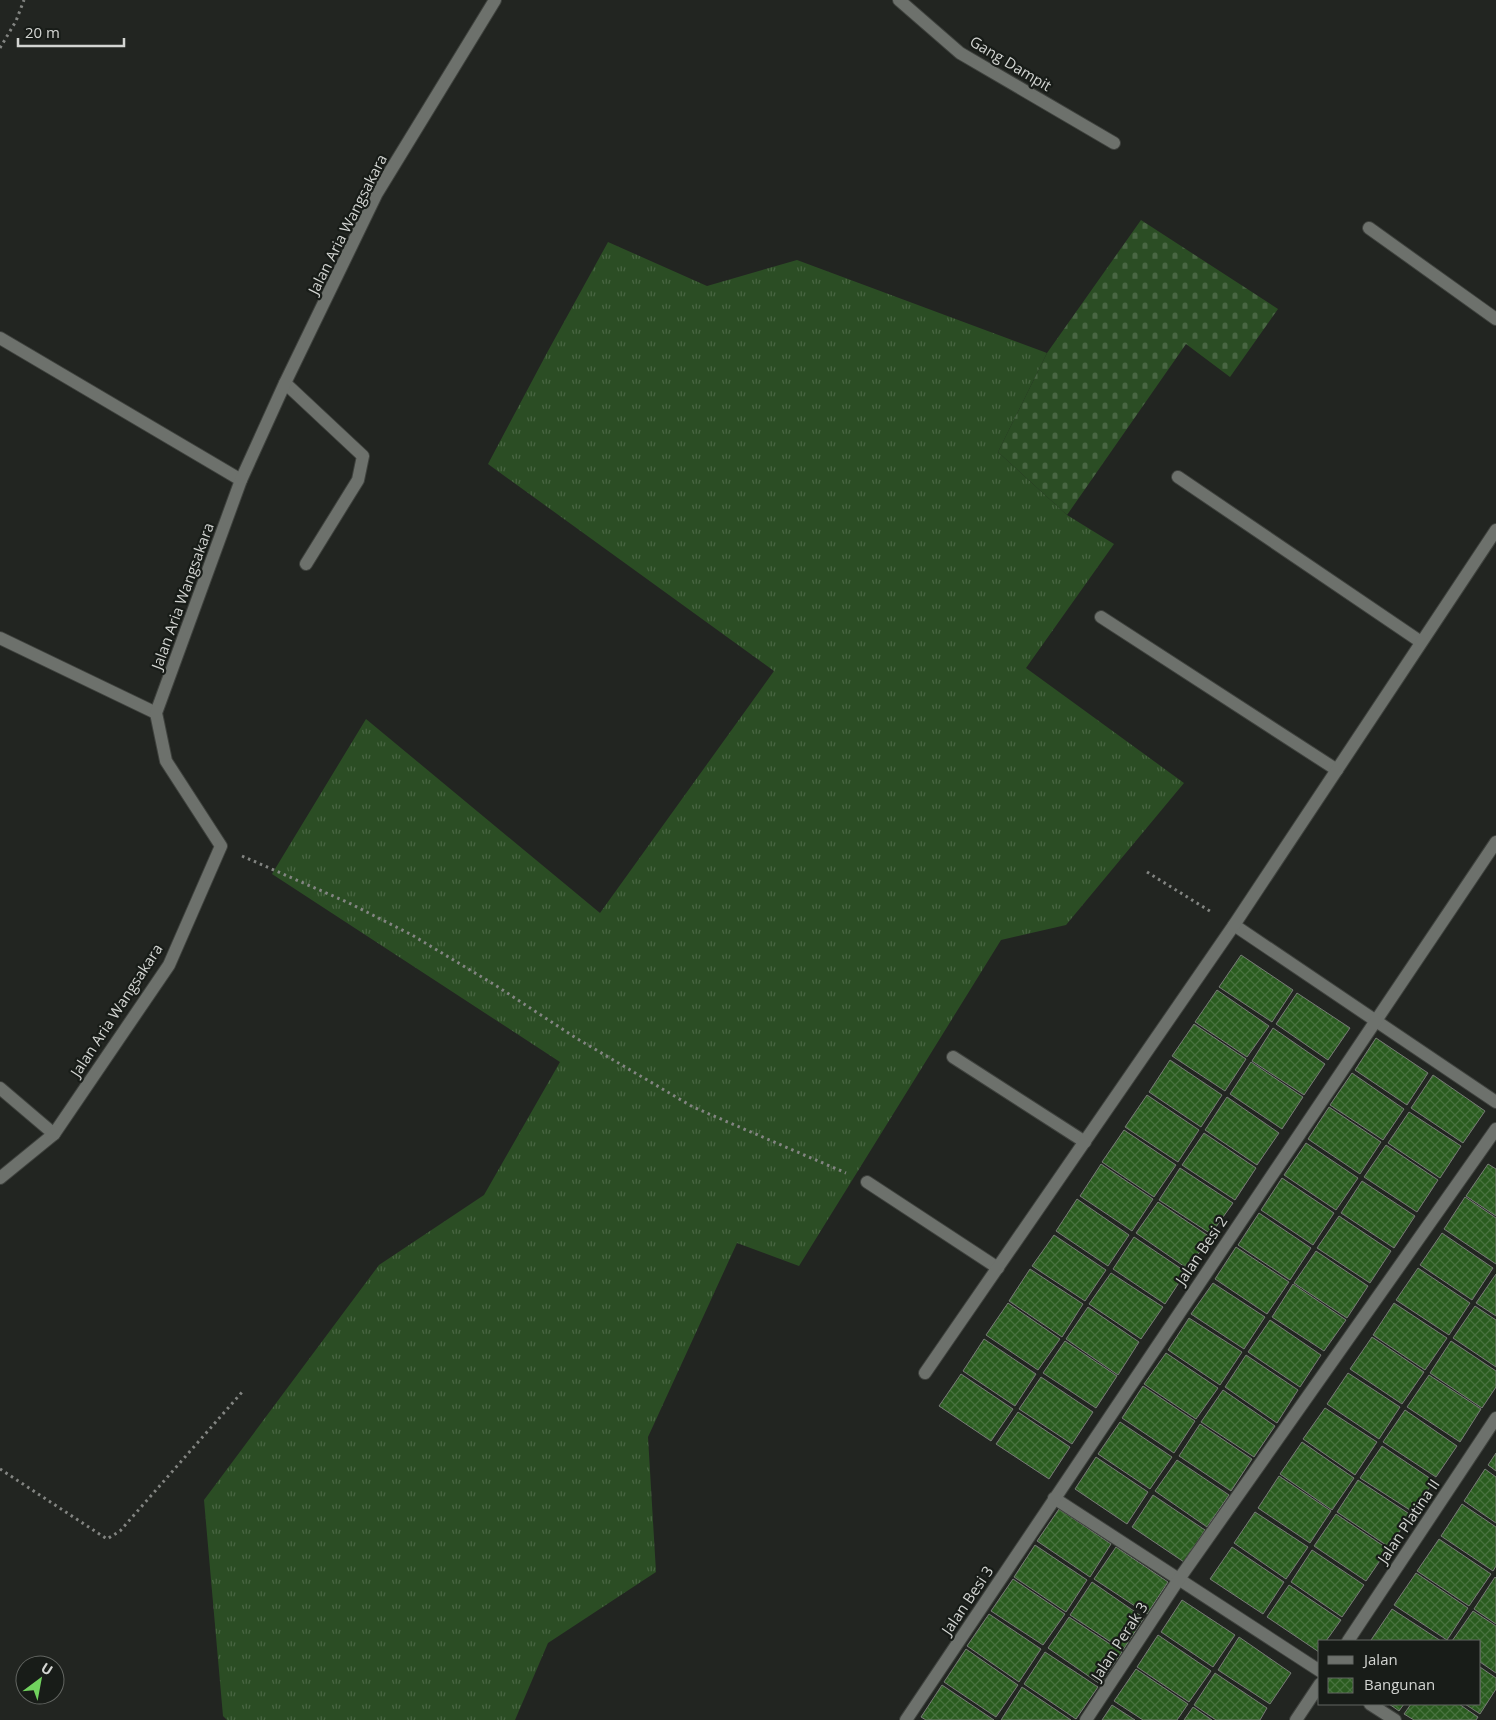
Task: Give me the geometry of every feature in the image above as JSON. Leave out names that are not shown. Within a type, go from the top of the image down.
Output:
[{"type":"street","name":"Jalan Aria Wangsakara","points":[[156,713],[241,480],[285,383],[378,193],[495,0]]},
{"type":"street","name":"Gang Dampit","points":[[899,0],[960,53],[1114,143]]},
{"type":"street","points":[[1369,228],[1496,319]]},
{"type":"street","points":[[0,338],[241,480]]},
{"type":"street","points":[[285,383],[363,456],[358,480],[306,564]]},
{"type":"street","points":[[1178,477],[1421,642]]},
{"type":"street","points":[[926,1373],[1234,925],[1496,530]]},
{"type":"street","points":[[1101,617],[1337,770]]},
{"type":"street","points":[[0,638],[156,713],[166,761],[221,846]]},
{"type":"street","name":"Jalan Besi 2","points":[[1054,1498],[1496,842]]},
{"type":"street","name":"Jalan Aria Wangsakara","points":[[0,1178],[54,1134],[169,965],[221,846]]},
{"type":"street","points":[[1234,925],[1496,1102]]},
{"type":"street","points":[[953,1057],[1085,1142]]},
{"type":"street","points":[[0,1088],[54,1134]]},
{"type":"street","name":"Jalan Perak 3","points":[[1086,1720],[1179,1579],[1496,1129]]},
{"type":"street","points":[[867,1182],[998,1268]]},
{"type":"street","name":"Jalan Platina II","points":[[1349,1640],[1496,1418]]},
{"type":"street","points":[[1054,1498],[1318,1670]]},
{"type":"street","name":"Jalan Besi 3","points":[[906,1720],[1054,1498]]},
{"type":"street","points":[[1296,1720],[1318,1687]]},
{"type":"street","points":[[1372,1705],[1395,1720]]},
{"type":"path","points":[[0,48],[16,21],[24,0]]},
{"type":"path","points":[[221,846],[349,903],[412,934],[576,1038],[693,1107],[867,1182]]},
{"type":"path","points":[[1147,872],[1234,925]]},
{"type":"path","points":[[0,1469],[107,1539],[120,1531],[243,1391]]},
{"type":"green space","points":[[1141,220],[1278,309],[1230,377],[1186,344],[1067,515],[998,452],[1047,353]]},
{"type":"green space","points":[[608,242],[707,286],[797,260],[1047,353],[998,452],[1067,515],[1114,544],[1026,668],[1184,783],[1066,925],[1001,940],[799,1266],[737,1243],[648,1437],[656,1572],[548,1643],[515,1720],[227,1720],[223,1716],[204,1500],[379,1265],[484,1195],[560,1062],[272,874],[366,719],[600,913],[774,671],[488,464]]},
{"type":"building","points":[[1241,955],[1293,990],[1272,1022],[1219,987]]},
{"type":"building","points":[[1217,990],[1269,1026],[1247,1057],[1195,1022]]},
{"type":"building","points":[[1297,993],[1350,1028],[1328,1060],[1276,1024]]},
{"type":"building","points":[[1194,1024],[1246,1059],[1225,1091],[1172,1056]]},
{"type":"building","points":[[1273,1028],[1325,1064],[1304,1095],[1252,1061]]},
{"type":"building","points":[[1376,1038],[1428,1073],[1407,1105],[1355,1070]]},
{"type":"building","points":[[1170,1060],[1222,1095],[1201,1127],[1149,1092]]},
{"type":"building","points":[[1251,1062],[1303,1097],[1282,1129],[1230,1094]]},
{"type":"building","points":[[1352,1073],[1404,1109],[1383,1140],[1330,1105]]},
{"type":"building","points":[[1433,1075],[1485,1111],[1463,1143],[1411,1108]]},
{"type":"building","points":[[1147,1095],[1199,1130],[1178,1162],[1125,1127]]},
{"type":"building","points":[[1227,1097],[1279,1133],[1257,1165],[1205,1130]]},
{"type":"building","points":[[1329,1107],[1381,1142],[1360,1174],[1308,1139]]},
{"type":"building","points":[[1409,1112],[1461,1146],[1440,1178],[1388,1143]]},
{"type":"building","points":[[1124,1130],[1176,1165],[1154,1197],[1102,1162]]},
{"type":"building","points":[[1204,1133],[1256,1168],[1235,1200],[1182,1165]]},
{"type":"building","points":[[1306,1143],[1358,1178],[1336,1210],[1284,1175]]},
{"type":"building","points":[[1386,1145],[1438,1180],[1417,1212],[1364,1177]]},
{"type":"building","points":[[1101,1164],[1153,1199],[1132,1231],[1080,1196]]},
{"type":"building","points":[[1488,1164],[1496,1169],[1496,1216],[1466,1196]]},
{"type":"building","points":[[1180,1168],[1233,1203],[1211,1234],[1159,1200]]},
{"type":"building","points":[[1282,1178],[1334,1213],[1313,1245],[1261,1210]]},
{"type":"building","points":[[1362,1181],[1415,1216],[1394,1248],[1341,1213]]},
{"type":"building","points":[[1465,1197],[1496,1218],[1496,1264],[1444,1229]]},
{"type":"building","points":[[1077,1199],[1129,1235],[1108,1266],[1056,1231]]},
{"type":"building","points":[[1158,1202],[1210,1237],[1188,1269],[1136,1233]]},
{"type":"building","points":[[1259,1213],[1311,1248],[1290,1280],[1238,1245]]},
{"type":"building","points":[[1339,1216],[1391,1251],[1370,1283],[1317,1248]]},
{"type":"building","points":[[1442,1233],[1493,1268],[1472,1300],[1420,1265]]},
{"type":"building","points":[[1054,1235],[1106,1270],[1085,1301],[1032,1266]]},
{"type":"building","points":[[1134,1237],[1186,1272],[1165,1304],[1113,1269]]},
{"type":"building","points":[[1236,1247],[1289,1282],[1267,1314],[1215,1279]]},
{"type":"building","points":[[1316,1251],[1368,1286],[1347,1318],[1294,1283]]},
{"type":"building","points":[[1418,1268],[1470,1303],[1449,1335],[1396,1300]]},
{"type":"building","points":[[1030,1269],[1083,1304],[1062,1337],[1009,1301]]},
{"type":"building","points":[[1111,1273],[1163,1307],[1141,1339],[1089,1304]]},
{"type":"building","points":[[1496,1274],[1496,1316],[1476,1303]]},
{"type":"building","points":[[1213,1283],[1265,1317],[1244,1349],[1191,1314]]},
{"type":"building","points":[[1293,1284],[1346,1320],[1324,1351],[1272,1317]]},
{"type":"building","points":[[1008,1303],[1060,1339],[1038,1370],[986,1335]]},
{"type":"building","points":[[1394,1303],[1447,1338],[1425,1370],[1373,1335]]},
{"type":"building","points":[[1475,1306],[1496,1320],[1496,1367],[1453,1338]]},
{"type":"building","points":[[1088,1307],[1139,1342],[1118,1375],[1066,1339]]},
{"type":"building","points":[[1189,1318],[1242,1352],[1220,1385],[1168,1350]]},
{"type":"building","points":[[1270,1320],[1321,1355],[1300,1387],[1248,1352]]},
{"type":"building","points":[[1372,1337],[1424,1372],[1402,1404],[1350,1369]]},
{"type":"building","points":[[984,1339],[1036,1374],[1015,1406],[963,1371]]},
{"type":"building","points":[[1065,1341],[1117,1376],[1096,1408],[1043,1373]]},
{"type":"building","points":[[1451,1341],[1496,1371],[1496,1387],[1482,1408],[1430,1373]]},
{"type":"building","points":[[1166,1353],[1218,1388],[1196,1419],[1144,1384]]},
{"type":"building","points":[[1246,1355],[1298,1390],[1277,1423],[1225,1387]]},
{"type":"building","points":[[1348,1373],[1400,1407],[1379,1439],[1327,1404]]},
{"type":"building","points":[[961,1374],[1013,1409],[991,1441],[939,1406]]},
{"type":"building","points":[[1429,1375],[1481,1409],[1460,1442],[1407,1407]]},
{"type":"building","points":[[1041,1377],[1093,1412],[1072,1444],[1019,1409]]},
{"type":"building","points":[[1143,1386],[1195,1421],[1174,1453],[1122,1418]]},
{"type":"building","points":[[1223,1390],[1275,1426],[1254,1457],[1201,1422]]},
{"type":"building","points":[[1325,1408],[1377,1442],[1355,1475],[1303,1439]]},
{"type":"building","points":[[1405,1410],[1457,1446],[1436,1477],[1383,1442]]},
{"type":"building","points":[[1018,1412],[1070,1447],[1049,1479],[996,1444]]},
{"type":"building","points":[[1120,1422],[1172,1457],[1150,1489],[1098,1454]]},
{"type":"building","points":[[1200,1424],[1252,1459],[1231,1491],[1179,1456]]},
{"type":"building","points":[[1302,1442],[1354,1478],[1332,1510],[1280,1474]]},
{"type":"building","points":[[1382,1446],[1434,1481],[1413,1512],[1360,1478]]},
{"type":"building","points":[[1496,1453],[1496,1471],[1488,1465]]},
{"type":"building","points":[[1096,1457],[1148,1492],[1127,1524],[1075,1489]]},
{"type":"building","points":[[1177,1460],[1229,1495],[1207,1527],[1155,1491]]},
{"type":"building","points":[[1485,1469],[1496,1477],[1496,1523],[1464,1501]]},
{"type":"building","points":[[1279,1476],[1331,1511],[1310,1543],[1258,1508]]},
{"type":"building","points":[[1358,1480],[1411,1515],[1389,1547],[1337,1512]]},
{"type":"building","points":[[1153,1495],[1205,1530],[1184,1562],[1132,1527]]},
{"type":"building","points":[[1462,1504],[1496,1527],[1496,1566],[1493,1571],[1441,1536]]},
{"type":"building","points":[[1059,1509],[1111,1544],[1090,1577],[1037,1541]]},
{"type":"building","points":[[1255,1512],[1308,1547],[1286,1579],[1234,1543]]},
{"type":"building","points":[[1336,1514],[1388,1549],[1366,1581],[1314,1546]]},
{"type":"building","points":[[1439,1539],[1491,1574],[1469,1606],[1417,1571]]},
{"type":"building","points":[[1035,1545],[1087,1580],[1066,1612],[1014,1577]]},
{"type":"building","points":[[1116,1547],[1168,1582],[1147,1614],[1094,1579]]},
{"type":"building","points":[[1232,1547],[1284,1582],[1263,1614],[1210,1579]]},
{"type":"building","points":[[1312,1550],[1364,1585],[1342,1617],[1291,1582]]},
{"type":"building","points":[[1416,1573],[1468,1608],[1447,1640],[1394,1605]]},
{"type":"building","points":[[1496,1578],[1496,1624],[1474,1609]]},
{"type":"building","points":[[1013,1579],[1065,1614],[1043,1645],[991,1611]]},
{"type":"building","points":[[1092,1582],[1144,1618],[1123,1650],[1070,1615]]},
{"type":"building","points":[[1289,1585],[1341,1620],[1327,1640],[1318,1640],[1318,1651],[1267,1617]]},
{"type":"building","points":[[1182,1600],[1235,1635],[1213,1667],[1161,1632]]},
{"type":"building","points":[[1392,1609],[1439,1640],[1371,1640]]},
{"type":"building","points":[[1473,1611],[1496,1626],[1496,1673],[1481,1663],[1481,1640],[1453,1640]]},
{"type":"building","points":[[989,1614],[1041,1649],[1019,1682],[967,1646]]},
{"type":"building","points":[[1069,1617],[1122,1652],[1100,1684],[1048,1648]]},
{"type":"building","points":[[1158,1635],[1211,1671],[1189,1702],[1137,1667]]},
{"type":"building","points":[[1239,1637],[1291,1673],[1270,1704],[1218,1670]]},
{"type":"building","points":[[966,1649],[1018,1685],[996,1717],[944,1682]]},
{"type":"building","points":[[1045,1652],[1098,1687],[1076,1719],[1024,1684]]},
{"type":"building","points":[[1481,1668],[1496,1678],[1496,1689],[1480,1714],[1466,1705],[1481,1705]]},
{"type":"building","points":[[1136,1669],[1188,1704],[1177,1720],[1143,1720],[1114,1701]]},
{"type":"building","points":[[1215,1673],[1267,1708],[1260,1720],[1216,1720],[1194,1705]]},
{"type":"building","points":[[942,1685],[994,1720],[926,1720],[921,1717]]},
{"type":"building","points":[[1022,1687],[1071,1720],[1001,1720]]},
{"type":"building","points":[[1112,1705],[1135,1720],[1102,1720]]},
{"type":"building","points":[[1390,1705],[1403,1705],[1399,1711]]},
{"type":"building","points":[[1410,1705],[1460,1705],[1478,1717],[1476,1720],[1414,1720],[1404,1714]]},
{"type":"building","points":[[1193,1707],[1212,1720],[1184,1720]]}]
